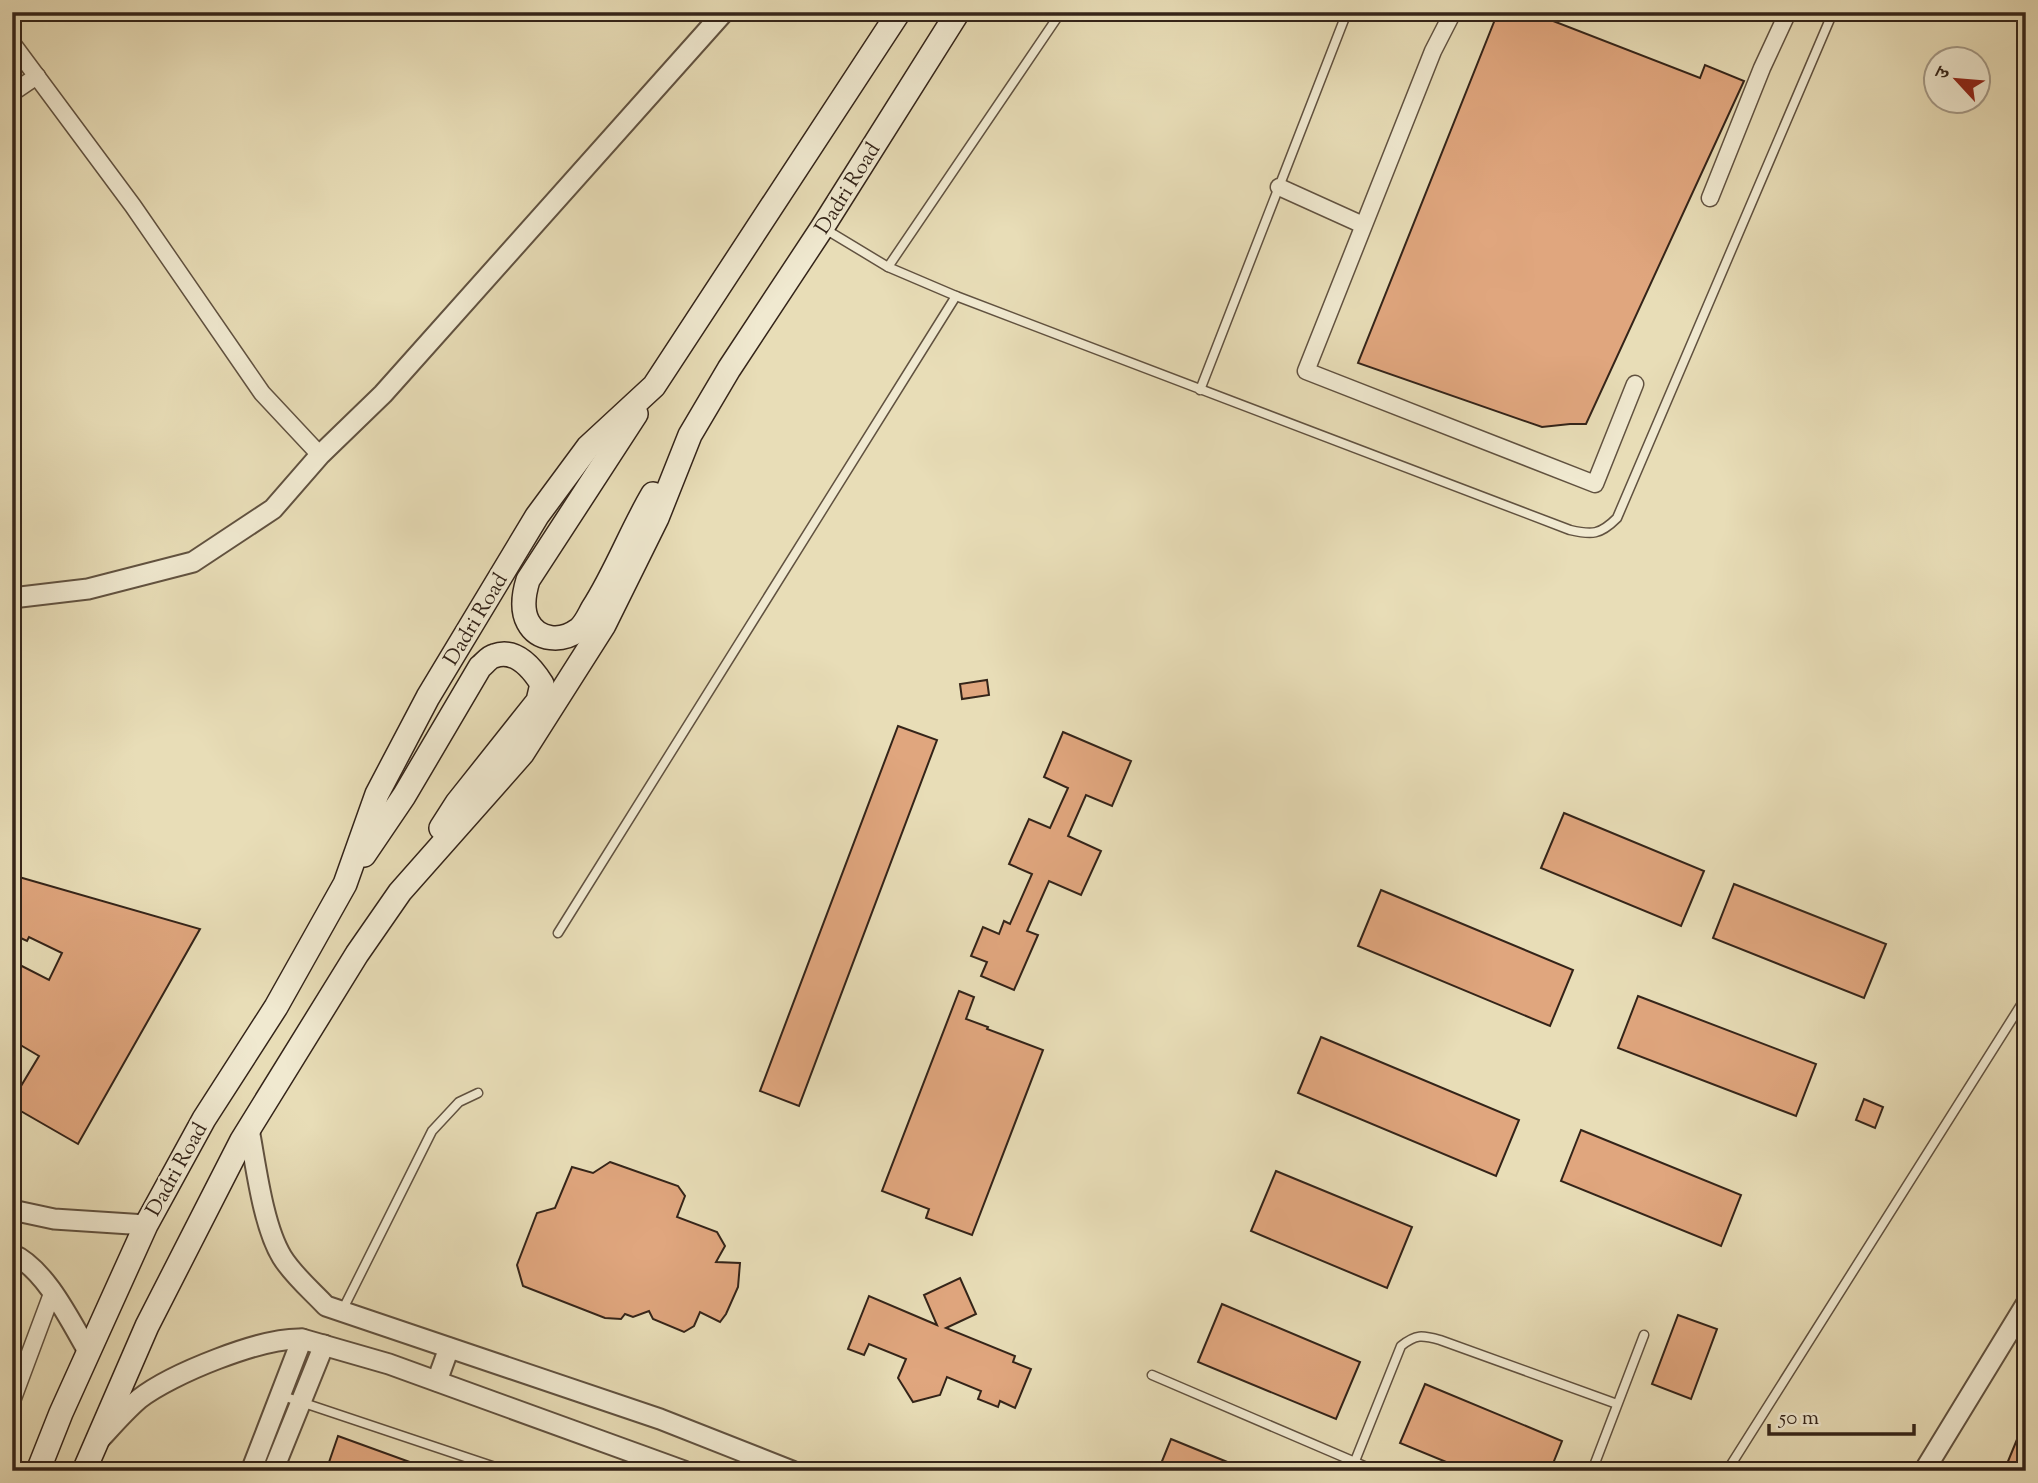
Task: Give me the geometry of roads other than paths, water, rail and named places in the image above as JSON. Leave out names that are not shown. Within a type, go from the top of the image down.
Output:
[{"type":"main road","name":"Dadri Road","points":[[899,12],[528,580],[523,598],[527,621],[541,636],[562,639],[580,629],[608,584],[637,521],[729,369],[822,228],[958,12]]},
{"type":"main road","name":"Dadri Road","points":[[345,884],[377,794],[428,696],[537,516],[588,447],[654,386]]},
{"type":"main road","name":"Dadri Road","points":[[400,892],[522,754],[597,636],[657,518],[690,435]]},
{"type":"main road","name":"Dadri Road","points":[[38,1471],[61,1413],[146,1225],[204,1119],[276,1007],[345,884],[404,796],[480,667],[494,656],[509,656],[525,661],[541,684],[538,701],[457,803],[357,954],[249,1129],[154,1314],[85,1471]]},
{"type":"street","points":[[12,598],[88,589],[193,562],[273,509],[320,455],[383,394],[724,12]]},
{"type":"street","points":[[1453,12],[1433,51],[1306,371],[1595,484],[1635,384]]},
{"type":"street","points":[[1710,198],[1782,14]]},
{"type":"street","points":[[12,43],[133,206],[261,393],[320,455]]},
{"type":"street","points":[[12,93],[37,76]]},
{"type":"street","points":[[1279,187],[1363,225]]},
{"type":"street","points":[[249,1129],[267,1218],[282,1256],[327,1306],[660,1419],[792,1471]]},
{"type":"street","points":[[12,1210],[54,1219],[146,1225]]},
{"type":"street","points":[[12,1254],[24,1259],[52,1291],[89,1353]]},
{"type":"street","points":[[12,1401],[52,1291]]},
{"type":"street","points":[[1924,1471],[2026,1304]]},
{"type":"street","points":[[251,1471],[302,1339]]},
{"type":"street","points":[[95,1444],[140,1399],[183,1373],[235,1353],[281,1340],[302,1339],[389,1364],[684,1471]]},
{"type":"street","points":[[273,1471],[324,1345]]},
{"type":"street","points":[[437,1381],[449,1348]]},
{"type":"lane","points":[[888,267],[1061,12]]},
{"type":"lane","points":[[1200,390],[1347,12]]},
{"type":"lane","points":[[822,228],[888,267],[956,296],[1570,530],[1588,534],[1605,530],[1617,518],[1833,12]]},
{"type":"lane","points":[[558,933],[956,296]]},
{"type":"lane","points":[[1727,1471],[2026,997]]},
{"type":"lane","points":[[342,1311],[432,1131],[459,1102],[478,1093]]},
{"type":"lane","points":[[1592,1471],[1644,1335]]},
{"type":"lane","points":[[1352,1467],[1401,1346],[1411,1338],[1423,1336],[1440,1340],[1617,1404]]},
{"type":"lane","points":[[1153,1375],[1352,1467],[1376,1471]]},
{"type":"lane","points":[[280,1395],[507,1471]]}]
